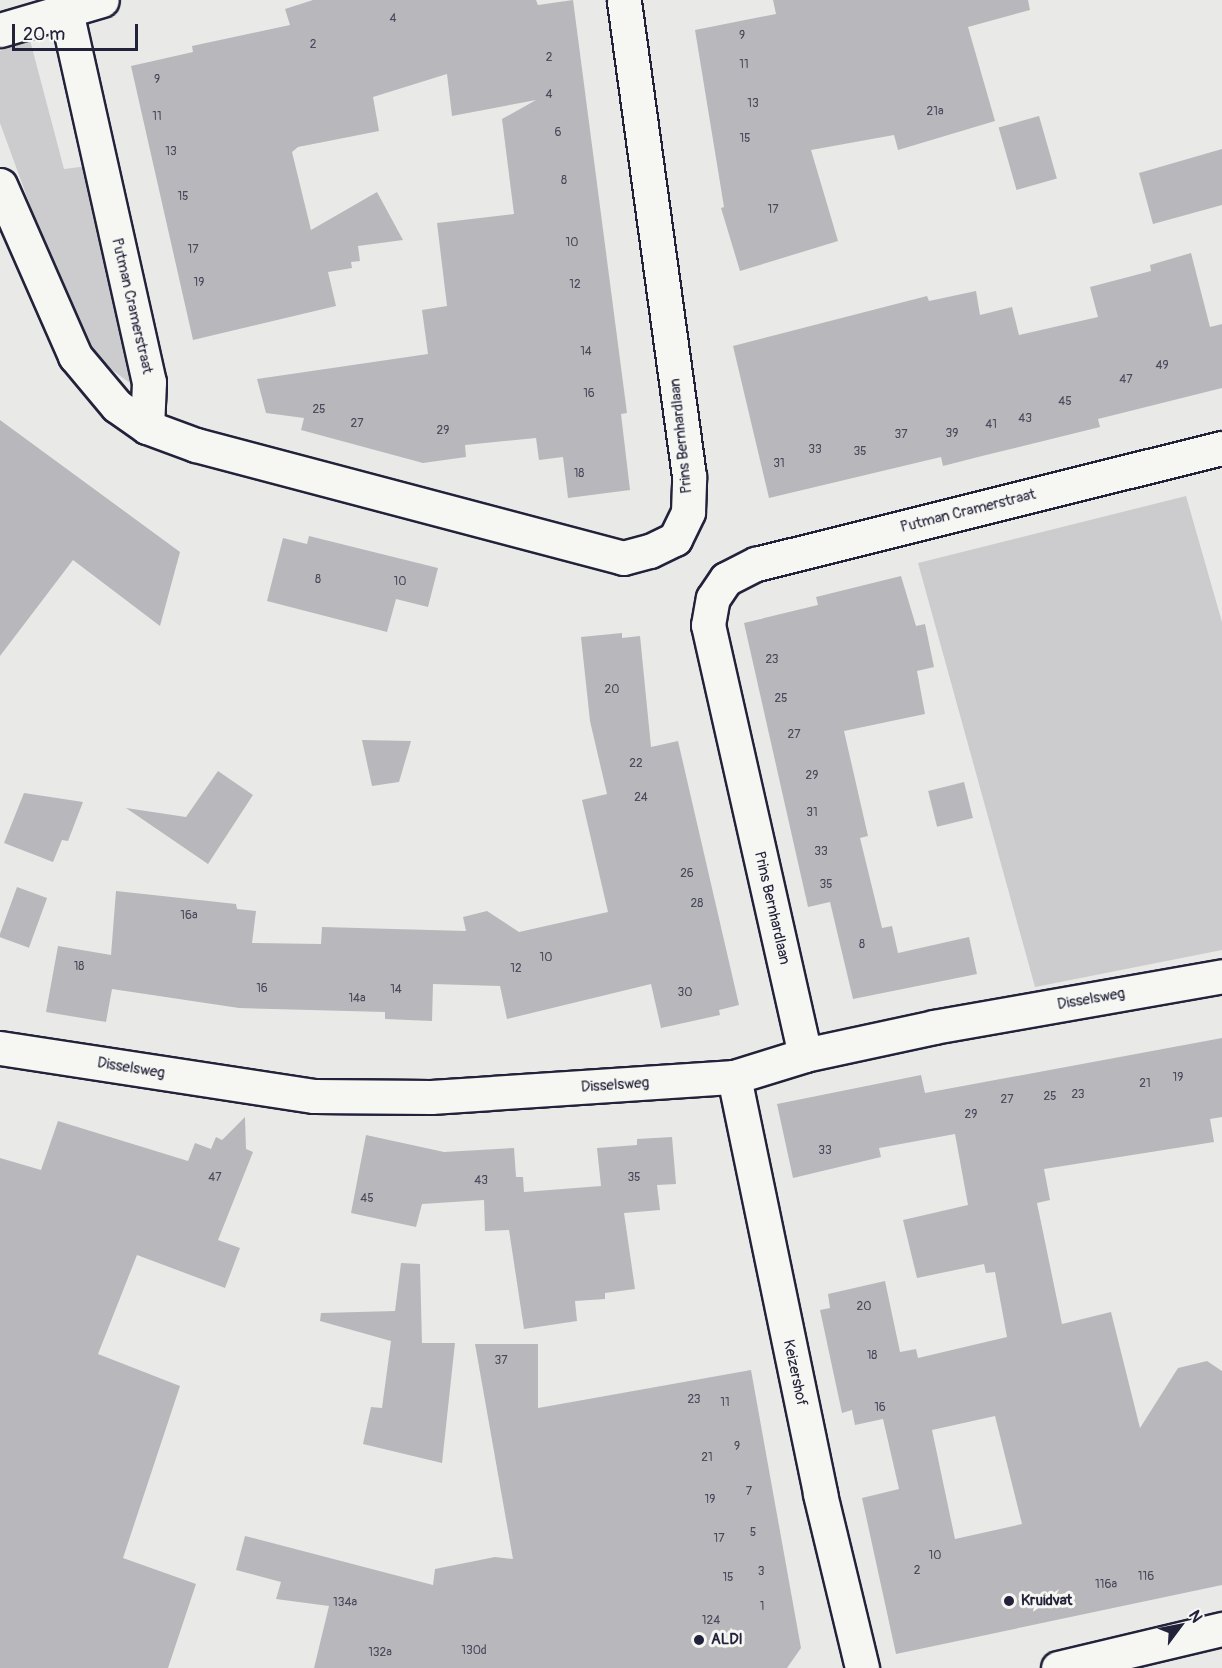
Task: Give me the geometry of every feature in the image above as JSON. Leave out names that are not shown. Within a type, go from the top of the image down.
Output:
[{"type":"street","points":[[0,30],[102,0]]},
{"type":"street","name":"Prins Bernhardlaan","points":[[147,427],[196,445],[623,558],[650,551],[675,539],[688,512],[689,476],[624,0]]},
{"type":"street","name":"Putman Cramerstraat","points":[[66,11],[149,382],[147,427]]},
{"type":"street","points":[[0,185],[75,356],[117,406],[147,427]]},
{"type":"street","name":"Putman Cramerstraat","points":[[721,587],[726,579],[756,564],[1222,448]]},
{"type":"street","name":"Prins Bernhardlaan","points":[[721,587],[713,598],[708,625],[805,1055]]},
{"type":"street","name":"Disselsweg","points":[[0,1048],[314,1096],[431,1097],[734,1077],[805,1055],[1222,976]]},
{"type":"street","name":"Keizershof","points":[[734,1077],[820,1494],[862,1668]]},
{"type":"street","points":[[1058,1668],[1222,1629]]},
{"type":"shaded area","points":[[30,40],[64,169],[88,166],[136,372],[130,383],[108,367],[88,343],[62,293],[0,123],[0,51]]},
{"type":"shaded area","points":[[1186,496],[1222,622],[1222,950],[1035,987],[918,563]]},
{"type":"building","points":[[313,0],[536,0],[538,5],[573,0],[627,413],[621,414],[630,490],[568,498],[563,457],[539,460],[536,438],[465,445],[466,457],[423,463],[301,430],[304,418],[266,413],[257,379],[428,354],[422,310],[447,306],[437,223],[514,214],[502,119],[536,100],[452,116],[447,74],[373,97],[379,131],[298,147],[292,152],[311,230],[377,192],[403,240],[358,246],[360,261],[351,262],[352,268],[328,272],[336,306],[193,340],[131,66],[193,52],[192,46],[290,25],[285,9]]},
{"type":"building","points":[[773,0],[1028,0],[1030,10],[968,27],[995,121],[898,150],[894,135],[811,150],[838,241],[740,271],[721,208],[724,207],[695,30],[776,14]]},
{"type":"building","points":[[1039,116],[1057,178],[1017,190],[999,128]]},
{"type":"building","points":[[1222,149],[1222,205],[1153,224],[1139,173]]},
{"type":"building","points":[[1191,253],[1210,327],[1222,324],[1222,388],[1098,419],[1100,427],[943,466],[941,457],[769,498],[733,346],[927,296],[929,301],[976,291],[980,315],[1012,307],[1019,335],[1098,317],[1090,287],[1151,271],[1150,265]]},
{"type":"building","points":[[0,420],[180,552],[160,626],[73,560],[0,656]]},
{"type":"building","points":[[309,536],[438,568],[428,607],[396,599],[387,632],[267,601],[283,538],[307,544]]},
{"type":"building","points":[[901,576],[916,626],[925,624],[934,667],[917,671],[925,714],[844,731],[868,836],[860,838],[882,928],[892,926],[898,953],[969,937],[977,974],[853,999],[830,902],[808,907],[744,623],[818,605],[816,597]]},
{"type":"building","points":[[622,633],[622,638],[640,636],[651,747],[678,741],[739,1005],[719,1010],[720,1015],[661,1028],[651,984],[507,1019],[500,986],[433,984],[432,1021],[385,1019],[385,1012],[239,1008],[112,989],[106,1022],[46,1012],[58,946],[111,955],[116,891],[236,904],[237,909],[256,911],[252,943],[321,944],[322,927],[466,931],[463,917],[487,911],[519,932],[608,912],[582,800],[607,794],[590,721],[581,637]]},
{"type":"building","points":[[362,740],[411,741],[399,782],[372,786]]},
{"type":"building","points":[[218,771],[253,795],[208,864],[126,808],[186,817]]},
{"type":"building","points":[[964,782],[973,818],[937,827],[928,791]]},
{"type":"building","points":[[24,793],[83,802],[68,841],[62,840],[53,862],[4,843]]},
{"type":"building","points":[[17,887],[47,898],[29,948],[0,937]]},
{"type":"building","points":[[1222,1038],[1222,1117],[1210,1119],[1214,1142],[1044,1169],[1050,1200],[1037,1203],[1062,1324],[1111,1312],[1140,1428],[1178,1368],[1207,1361],[1222,1371],[1222,1585],[896,1654],[862,1498],[899,1489],[883,1419],[855,1425],[852,1410],[842,1413],[820,1310],[830,1308],[828,1294],[885,1281],[900,1352],[916,1349],[918,1358],[1007,1337],[995,1272],[986,1273],[984,1264],[917,1278],[903,1220],[968,1205],[955,1134],[879,1148],[881,1157],[793,1178],[777,1104],[921,1075],[925,1093]],"holes":[[[995,1416],[1022,1524],[955,1539],[932,1430]]]},
{"type":"building","points":[[245,1117],[246,1149],[253,1152],[218,1240],[240,1248],[225,1288],[137,1255],[98,1354],[180,1386],[123,1558],[196,1584],[168,1668],[0,1668],[0,1158],[41,1170],[58,1121],[188,1161],[195,1143],[211,1149],[216,1137],[222,1140]]},
{"type":"building","points":[[366,1135],[444,1152],[514,1148],[516,1177],[523,1177],[524,1192],[601,1186],[597,1148],[637,1145],[637,1139],[672,1137],[676,1184],[657,1185],[660,1210],[624,1213],[635,1289],[605,1293],[605,1299],[575,1301],[577,1321],[524,1329],[509,1230],[485,1231],[484,1200],[422,1204],[416,1227],[351,1213]]},
{"type":"building","points":[[401,1263],[420,1264],[422,1343],[455,1343],[442,1463],[363,1444],[371,1407],[382,1408],[391,1341],[320,1321],[321,1313],[395,1311]]},
{"type":"building","points":[[475,1344],[538,1344],[538,1408],[751,1370],[801,1648],[787,1668],[314,1668],[329,1606],[276,1599],[281,1582],[236,1570],[245,1536],[433,1585],[435,1569],[495,1557],[513,1559]]},
{"type":"place","name":"Kruidvat","points":[[1009,1601]]},
{"type":"place","name":"ALDI","points":[[699,1640]]}]
